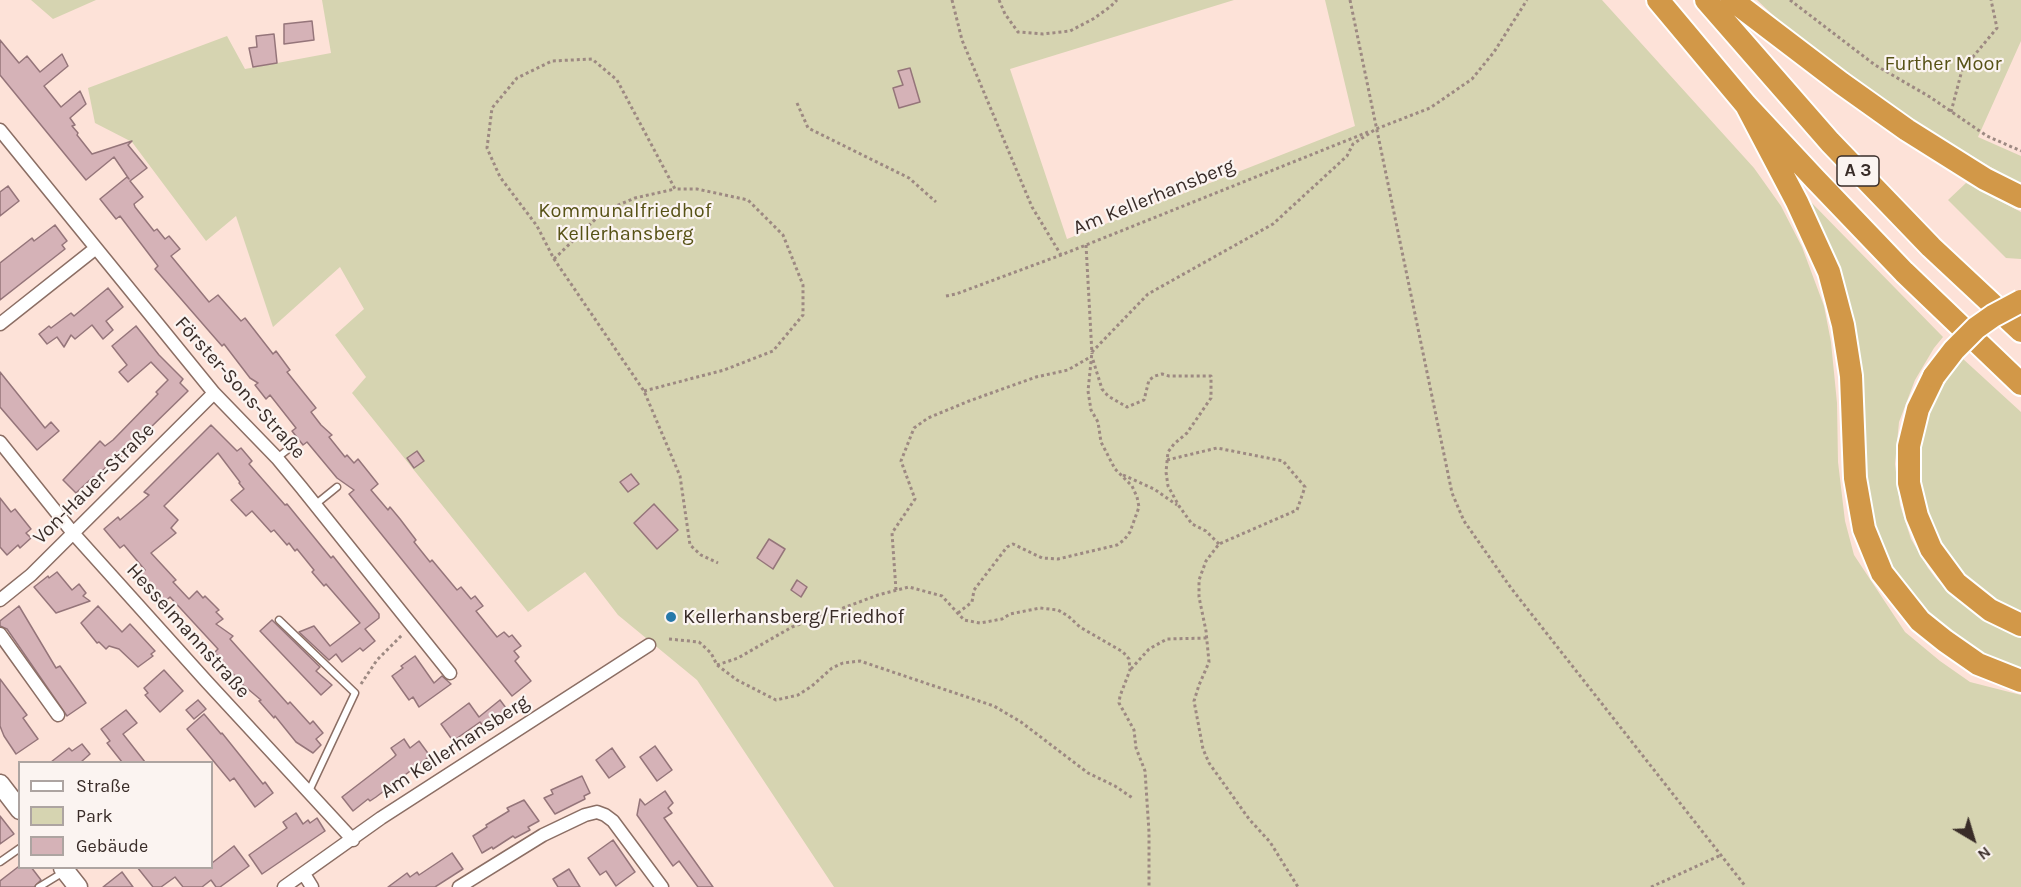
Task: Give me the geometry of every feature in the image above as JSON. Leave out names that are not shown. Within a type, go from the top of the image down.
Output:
[{"type":"highway","name":"A 3","points":[[1658,0],[1746,105],[1904,272],[2021,384]]},
{"type":"highway","name":"A 3","points":[[1706,0],[1830,142],[1931,247],[2021,331]]},
{"type":"highway","points":[[1732,0],[1907,130],[1985,179],[2021,197]]},
{"type":"highway","points":[[1746,105],[1797,201],[1829,272],[1843,325],[1851,376],[1855,478],[1864,529],[1882,573],[1920,621],[1945,641],[1978,664],[2021,681]]},
{"type":"highway","points":[[2021,302],[2004,309],[1976,328],[1954,350],[1934,376],[1915,418],[1909,446],[1909,483],[1917,516],[1931,549],[1956,583],[1990,610],[2021,625]]},
{"type":"main road","points":[[0,784],[18,807]]},
{"type":"main road","points":[[64,869],[78,887]]},
{"type":"street","name":"Förster-Sons-Straße","points":[[0,130],[214,393],[277,458],[450,673]]},
{"type":"street","points":[[0,324],[96,248]]},
{"type":"street","name":"Von-Hauer-Straße","points":[[0,600],[31,575],[214,393]]},
{"type":"street","name":"Hesselmannstraße","points":[[0,442],[73,533],[353,840]]},
{"type":"street","points":[[0,634],[58,715]]},
{"type":"street","name":"Am Kellerhansberg","points":[[284,887],[381,818],[649,645]]},
{"type":"street","points":[[459,887],[543,835],[585,815],[597,812],[613,821],[662,887]]},
{"type":"street","points":[[304,874],[312,887]]},
{"type":"lane","points":[[277,458],[291,447]]},
{"type":"lane","points":[[315,505],[337,487]]},
{"type":"lane","points":[[279,620],[355,693],[309,791]]},
{"type":"lane","points":[[0,862],[18,849]]},
{"type":"lane","points":[[39,887],[64,869]]},
{"type":"path","points":[[952,0],[962,40],[1032,207],[1061,255]]},
{"type":"path","points":[[999,0],[1005,14],[1018,32],[1043,34],[1070,31],[1101,13],[1117,0]]},
{"type":"path","points":[[1350,0],[1452,493],[1464,520],[1511,588],[1746,887]]},
{"type":"path","points":[[896,590],[892,533],[915,499],[901,461],[914,428],[928,418],[969,402],[1036,377],[1068,370],[1092,354],[1148,294],[1273,224],[1347,156],[1353,144],[1376,129],[1430,108],[1472,79],[1494,52],[1527,0]]},
{"type":"path","points":[[1790,0],[1875,65],[1951,111],[1987,136],[2021,151]]},
{"type":"path","points":[[1951,111],[1962,70],[1997,28],[1991,0]]},
{"type":"path","points":[[675,189],[616,80],[592,59],[552,61],[517,78],[492,108],[487,148],[500,177],[537,226],[554,259],[644,391],[680,476],[690,545],[718,564]]},
{"type":"path","points":[[797,104],[808,128],[909,178],[936,202]]},
{"type":"path","name":"Am Kellerhansberg","points":[[946,296],[1061,255],[1376,129]]},
{"type":"path","points":[[554,259],[604,211],[635,198],[675,189],[697,189],[748,200],[783,235],[802,285],[803,315],[773,351],[724,370],[644,391]]},
{"type":"path","points":[[1086,245],[1093,362],[1102,389],[1108,396],[1127,407],[1144,400],[1149,380],[1155,376],[1162,374],[1211,376],[1211,398],[1187,433],[1168,452],[1166,472],[1168,486],[1192,524],[1206,531],[1219,544]]},
{"type":"path","points":[[958,613],[972,602],[974,590],[1007,547],[1013,544],[1042,558],[1058,559],[1117,545],[1124,540],[1136,520],[1139,507],[1137,497],[1132,486],[1119,473],[1101,442],[1098,422],[1092,410],[1088,391],[1092,354]]},
{"type":"path","points":[[1167,460],[1217,448],[1228,450],[1283,462],[1305,487],[1297,510],[1219,544],[1206,561],[1199,580],[1199,597],[1209,662],[1194,701],[1203,749],[1209,763],[1249,819],[1270,842],[1298,887]]},
{"type":"path","points":[[1119,473],[1154,489],[1179,506]]},
{"type":"path","points":[[717,665],[738,658],[792,627],[878,595],[909,587],[942,596],[964,620],[980,623],[1040,608],[1058,610],[1080,627],[1122,652],[1129,659],[1130,670]]},
{"type":"path","points":[[355,693],[377,660],[412,627]]},
{"type":"path","points":[[1149,887],[1149,832],[1145,771],[1136,748],[1134,730],[1119,703],[1120,696],[1130,670],[1149,649],[1167,639],[1207,638]]},
{"type":"path","points":[[669,639],[699,642],[711,653],[717,665],[737,680],[776,700],[798,695],[832,668],[843,663],[860,661],[875,665],[994,706],[1021,722],[1088,772],[1134,799]]},
{"type":"path","points":[[1651,887],[1721,855]]},
{"type":"green space","points":[[31,0],[96,0],[53,19]]},
{"type":"green space","name":"Kommunalfriedhof Kellerhansberg","points":[[322,0],[1234,0],[1010,69],[1067,239],[1355,126],[1325,0],[1602,0],[1754,168],[1781,206],[1802,247],[1824,306],[1831,342],[1837,403],[1838,462],[1845,521],[1854,555],[1905,632],[1970,682],[2021,695],[2021,887],[834,887],[697,680],[618,615],[585,572],[528,612],[352,393],[366,377],[335,335],[364,309],[340,267],[273,327],[236,216],[206,241],[132,142],[95,123],[88,88],[227,36],[245,69],[331,53]]},
{"type":"green space","name":"Further Moor","points":[[1757,0],[2021,0],[2021,41],[1978,137],[2021,156],[2021,185],[1916,123],[1796,37]]},
{"type":"green space","points":[[1966,183],[2021,212],[2021,259],[2006,258],[1948,200]]},
{"type":"green space","points":[[1806,197],[1943,337],[1915,380],[1899,422],[1895,464],[1900,505],[1911,539],[1937,580],[1974,612],[1998,627],[2021,636],[2021,671],[1985,657],[1941,629],[1896,578],[1875,532]]},
{"type":"green space","points":[[1962,358],[2021,412],[2021,616],[2007,610],[1964,579],[1937,542],[1921,495],[1918,454],[1925,418],[1942,384]]},
{"type":"building","points":[[312,21],[314,40],[284,44],[284,24]]},
{"type":"building","points":[[274,34],[277,63],[253,67],[249,48],[257,47],[256,36]]},
{"type":"building","points":[[0,40],[19,63],[27,56],[40,72],[62,54],[68,66],[44,86],[61,107],[80,91],[86,104],[70,118],[75,125],[72,126],[78,133],[77,135],[92,154],[132,141],[128,145],[147,168],[130,181],[143,197],[134,204],[135,207],[154,231],[157,229],[165,239],[169,236],[180,249],[171,256],[209,302],[218,295],[241,321],[245,318],[273,354],[276,351],[290,370],[287,372],[316,408],[311,412],[332,435],[329,437],[345,457],[347,455],[354,463],[358,459],[378,484],[371,490],[388,510],[390,507],[400,519],[430,562],[432,560],[457,590],[461,587],[471,599],[475,596],[483,606],[476,611],[497,637],[504,632],[509,637],[512,635],[521,646],[514,651],[519,657],[515,661],[531,681],[512,696],[349,494],[354,490],[337,478],[307,442],[303,445],[292,431],[296,428],[270,395],[266,399],[255,385],[258,383],[250,378],[224,344],[222,346],[155,269],[158,266],[120,216],[116,219],[100,199],[127,177],[129,179],[114,157],[86,180],[0,75]]},
{"type":"building","points":[[910,68],[920,102],[899,108],[893,88],[903,85],[898,71]]},
{"type":"building","points":[[8,186],[19,201],[0,216],[0,192]]},
{"type":"building","points":[[55,225],[67,241],[62,245],[65,249],[0,300],[0,263],[32,238],[34,241]]},
{"type":"building","points":[[108,288],[123,307],[106,321],[113,330],[103,339],[92,325],[75,339],[71,335],[64,347],[57,337],[47,344],[39,334],[71,313],[74,316]]},
{"type":"building","points":[[136,326],[159,355],[183,379],[180,383],[188,391],[108,469],[106,467],[95,479],[93,477],[76,493],[63,480],[100,441],[105,446],[113,440],[158,394],[156,392],[168,380],[151,362],[128,382],[119,372],[127,365],[112,346]]},
{"type":"building","points":[[0,372],[45,428],[51,422],[59,431],[37,450],[0,407]]},
{"type":"building","points":[[211,425],[237,451],[241,448],[252,461],[249,464],[285,505],[287,504],[331,558],[333,556],[379,614],[379,618],[365,629],[375,641],[363,651],[360,648],[342,662],[336,654],[329,660],[299,632],[314,626],[330,646],[360,623],[326,584],[324,586],[312,572],[314,570],[297,549],[295,551],[289,543],[287,545],[274,530],[271,532],[252,511],[246,516],[231,500],[244,489],[218,453],[164,506],[178,520],[171,528],[176,533],[151,553],[176,580],[173,582],[189,599],[197,591],[219,610],[216,612],[223,619],[216,624],[233,636],[230,639],[288,704],[290,702],[310,724],[313,721],[323,733],[316,739],[321,745],[313,753],[296,742],[275,716],[274,718],[259,701],[261,700],[242,684],[214,653],[218,649],[170,597],[161,605],[137,577],[145,570],[124,545],[120,548],[104,529],[118,517],[120,520],[149,495],[144,492]]},
{"type":"building","points":[[417,451],[424,461],[414,468],[407,458]]},
{"type":"building","points":[[631,474],[639,484],[628,492],[620,482]]},
{"type":"building","points":[[0,498],[11,512],[15,509],[31,529],[26,533],[31,538],[20,548],[18,545],[7,555],[0,547]]},
{"type":"building","points":[[654,504],[678,530],[657,549],[634,523]]},
{"type":"building","points":[[769,539],[785,549],[773,569],[757,558]]},
{"type":"building","points":[[57,572],[72,590],[79,584],[86,593],[83,596],[90,601],[56,613],[34,587]]},
{"type":"building","points":[[797,580],[807,587],[801,597],[791,590]]},
{"type":"building","points":[[19,606],[56,668],[60,666],[86,703],[67,716],[7,629],[0,626],[0,621]]},
{"type":"building","points":[[98,606],[122,632],[130,624],[155,651],[151,654],[153,656],[138,667],[119,649],[109,646],[106,649],[99,642],[97,643],[81,623]]},
{"type":"building","points":[[272,620],[320,667],[316,671],[332,685],[321,695],[260,631]]},
{"type":"building","points":[[415,656],[434,683],[442,676],[451,684],[419,707],[413,697],[409,700],[392,676]]},
{"type":"building","points":[[164,670],[183,691],[160,712],[145,695],[148,693],[144,688]]},
{"type":"building","points":[[0,679],[27,715],[23,718],[38,739],[16,754],[0,726]]},
{"type":"building","points":[[198,700],[206,709],[194,719],[186,710]]},
{"type":"building","points":[[500,700],[509,712],[486,730],[480,722],[453,741],[441,724],[469,703],[479,717]]},
{"type":"building","points":[[126,710],[137,723],[123,734],[144,761],[121,761],[107,743],[110,741],[101,729]]},
{"type":"building","points":[[204,714],[273,793],[255,807],[234,778],[230,781],[187,729]]},
{"type":"building","points":[[404,739],[410,748],[419,741],[430,756],[376,797],[370,801],[368,799],[353,811],[342,797],[394,757],[396,755],[391,748]]},
{"type":"building","points":[[82,744],[90,754],[82,761],[52,761],[69,748],[72,751]]},
{"type":"building","points":[[655,746],[672,770],[657,781],[640,757]]},
{"type":"building","points":[[612,748],[625,767],[609,778],[596,760]]},
{"type":"building","points":[[582,776],[590,793],[584,796],[585,799],[555,814],[544,798],[553,794],[551,790]]},
{"type":"building","points":[[665,791],[673,803],[668,808],[672,813],[664,818],[713,887],[698,887],[679,861],[673,866],[637,815],[640,799],[645,805]]},
{"type":"building","points":[[524,800],[539,821],[528,827],[530,830],[515,838],[513,836],[482,853],[473,836],[509,811],[507,808]]},
{"type":"building","points":[[296,813],[303,824],[308,820],[310,823],[317,818],[325,831],[262,874],[249,855],[287,828],[283,822]]},
{"type":"building","points":[[0,816],[14,834],[0,844]]},
{"type":"building","points":[[613,840],[635,872],[616,886],[606,871],[600,875],[588,858]]},
{"type":"building","points":[[234,846],[249,866],[220,887],[216,887],[211,880],[202,887],[183,887],[175,877],[161,887],[153,887],[139,869],[213,869],[213,862]]},
{"type":"building","points":[[452,853],[463,869],[435,887],[388,887],[407,873],[410,877],[417,872],[419,875]]},
{"type":"building","points":[[18,867],[18,869],[33,869],[41,880],[34,887],[0,887],[0,881]]},
{"type":"building","points":[[569,869],[580,887],[558,887],[553,879]]},
{"type":"building","points":[[122,872],[133,887],[103,887]]},
{"type":"place","name":"Kellerhansberg/Friedhof","points":[[671,617]]}]
